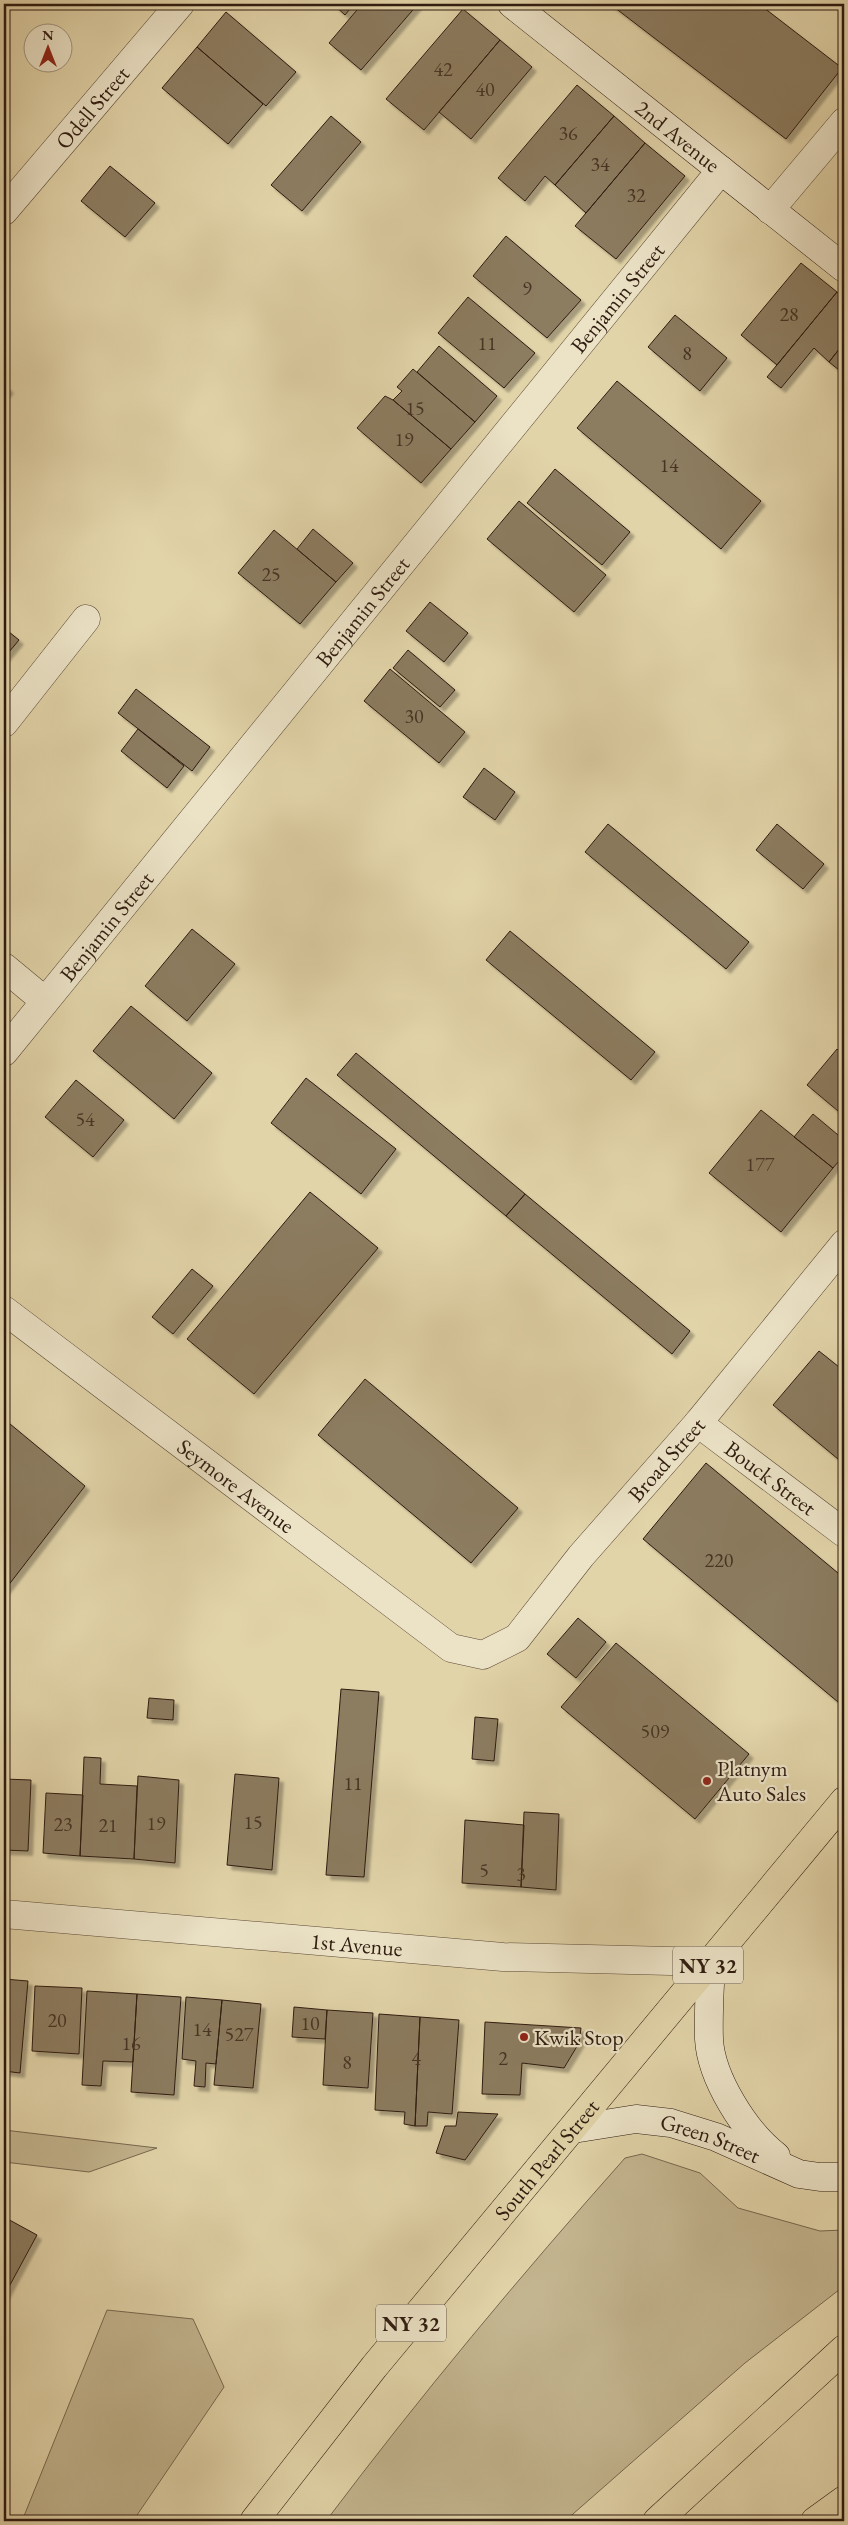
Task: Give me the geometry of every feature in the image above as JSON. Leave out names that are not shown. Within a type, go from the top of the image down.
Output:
[{"type":"main road","name":"South Pearl Street","points":[[254,2521],[368,2374],[844,1801]]},
{"type":"main road","points":[[657,2521],[844,2349]]},
{"type":"main road","points":[[815,2521],[844,2500]]},
{"type":"street","name":"Odell Street","points":[[4,211],[180,4]]},
{"type":"street","name":"2nd Avenue","points":[[512,4],[844,268]]},
{"type":"street","points":[[770,210],[844,122]]},
{"type":"street","name":"Benjamin Street","points":[[4,1052],[721,170]]},
{"type":"street","points":[[4,723],[86,618]]},
{"type":"street","points":[[4,967],[46,1001]]},
{"type":"street","name":"Broad Street","points":[[474,1652],[483,1655],[516,1638],[581,1556],[698,1423],[844,1244]]},
{"type":"street","name":"Seymore Avenue","points":[[4,1310],[451,1648],[474,1652]]},
{"type":"street","name":"Bouck Street","points":[[698,1423],[844,1533]]},
{"type":"street","name":"1st Avenue","points":[[4,1914],[504,1957],[711,1962]]},
{"type":"street","points":[[711,1962],[709,2040],[718,2073],[736,2114],[761,2145],[798,2174]]},
{"type":"street","name":"Green Street","points":[[573,2128],[636,2119],[671,2123],[716,2137],[798,2174],[820,2177],[844,2177]]},
{"type":"shaded area","points":[[4,2130],[157,2148],[89,2172],[4,2162]]},
{"type":"shaded area","points":[[642,2154],[700,2173],[738,2208],[820,2231],[844,2230],[844,2286],[745,2363],[565,2521],[326,2521],[434,2382],[548,2246],[625,2158]]},
{"type":"shaded area","points":[[107,2310],[193,2319],[224,2387],[133,2521],[22,2521]]},
{"type":"building","points":[[333,4],[354,4],[345,15]]},
{"type":"building","points":[[362,4],[418,4],[361,70],[329,43]]},
{"type":"building","points":[[610,4],[759,4],[842,68],[786,139]]},
{"type":"building","points":[[463,9],[500,40],[424,130],[386,99]]},
{"type":"building","points":[[226,12],[296,72],[266,106],[197,47]]},
{"type":"building","points":[[500,40],[532,67],[471,139],[439,112]]},
{"type":"building","points":[[197,47],[263,104],[228,144],[162,88]]},
{"type":"building","points":[[577,85],[614,116],[555,185],[545,176],[525,201],[498,178]]},
{"type":"building","points":[[331,116],[361,142],[302,211],[271,185]]},
{"type":"building","points":[[614,116],[645,143],[586,213],[555,185]]},
{"type":"building","points":[[645,143],[685,176],[616,259],[575,226]]},
{"type":"building","points":[[110,166],[155,203],[125,237],[81,201]]},
{"type":"building","points":[[506,236],[581,300],[547,338],[473,276]]},
{"type":"building","points":[[801,263],[837,292],[777,365],[741,335]]},
{"type":"building","points":[[837,292],[844,298],[844,343],[829,362],[814,348],[781,388],[767,377]]},
{"type":"building","points":[[468,297],[535,353],[504,388],[438,333]]},
{"type":"building","points":[[675,315],[727,358],[700,391],[648,347]]},
{"type":"building","points":[[844,343],[844,374],[829,362]]},
{"type":"building","points":[[439,346],[497,396],[475,422],[417,372]]},
{"type":"building","points":[[413,369],[475,422],[451,449],[393,400],[402,391],[397,387]]},
{"type":"building","points":[[617,381],[761,501],[721,549],[577,428]]},
{"type":"building","points":[[4,384],[9,389],[4,395]]},
{"type":"building","points":[[385,396],[393,400],[451,449],[421,483],[357,428]]},
{"type":"building","points":[[555,469],[630,532],[602,565],[527,503]]},
{"type":"building","points":[[519,501],[606,575],[574,612],[487,539]]},
{"type":"building","points":[[313,529],[353,563],[336,582],[297,549]]},
{"type":"building","points":[[274,530],[336,582],[300,624],[238,573]]},
{"type":"building","points":[[430,602],[468,633],[444,662],[406,631]]},
{"type":"building","points":[[4,628],[19,640],[4,658]]},
{"type":"building","points":[[408,650],[455,690],[440,707],[393,668]]},
{"type":"building","points":[[390,669],[465,732],[439,763],[364,701]]},
{"type":"building","points":[[136,689],[210,747],[192,771],[118,713]]},
{"type":"building","points":[[138,729],[184,766],[167,788],[121,751]]},
{"type":"building","points":[[484,768],[515,792],[495,820],[463,797]]},
{"type":"building","points":[[608,824],[749,942],[726,969],[585,852]]},
{"type":"building","points":[[777,824],[824,864],[803,889],[756,850]]},
{"type":"building","points":[[192,929],[235,964],[187,1021],[145,986]]},
{"type":"building","points":[[510,931],[655,1052],[631,1080],[486,960]]},
{"type":"building","points":[[131,1006],[212,1073],[174,1119],[93,1051]]},
{"type":"building","points":[[837,1049],[844,1055],[844,1116],[807,1085]]},
{"type":"building","points":[[356,1053],[525,1194],[506,1216],[337,1075]]},
{"type":"building","points":[[306,1078],[396,1149],[361,1194],[271,1123]]},
{"type":"building","points":[[76,1080],[124,1120],[93,1157],[45,1117]]},
{"type":"building","points":[[761,1110],[833,1168],[781,1232],[709,1173]]},
{"type":"building","points":[[813,1114],[844,1140],[844,1155],[833,1168],[794,1137]]},
{"type":"building","points":[[310,1192],[378,1248],[254,1394],[187,1339]]},
{"type":"building","points":[[525,1194],[690,1331],[672,1354],[506,1216]]},
{"type":"building","points":[[192,1269],[213,1286],[173,1334],[152,1317]]},
{"type":"building","points":[[819,1351],[844,1371],[844,1464],[773,1405]]},
{"type":"building","points":[[365,1379],[518,1508],[471,1563],[318,1435]]},
{"type":"building","points":[[4,1419],[85,1486],[4,1591]]},
{"type":"building","points":[[706,1463],[844,1578],[844,1707],[643,1539]]},
{"type":"building","points":[[578,1618],[606,1642],[576,1678],[547,1654]]},
{"type":"building","points":[[616,1643],[749,1754],[695,1819],[561,1707]]},
{"type":"building","points":[[341,1689],[379,1692],[364,1877],[326,1875]]},
{"type":"building","points":[[149,1698],[174,1700],[173,1720],[147,1718]]},
{"type":"building","points":[[475,1717],[498,1719],[494,1761],[472,1759]]},
{"type":"building","points":[[84,1757],[101,1758],[100,1784],[137,1786],[134,1859],[80,1856]]},
{"type":"building","points":[[235,1774],[279,1778],[272,1870],[227,1865]]},
{"type":"building","points":[[138,1776],[179,1780],[175,1863],[134,1859]]},
{"type":"building","points":[[4,1779],[31,1780],[28,1851],[4,1850]]},
{"type":"building","points":[[46,1793],[83,1795],[80,1856],[43,1853]]},
{"type":"building","points":[[524,1812],[559,1814],[556,1890],[521,1887]]},
{"type":"building","points":[[465,1820],[524,1825],[521,1887],[462,1883]]},
{"type":"building","points":[[844,1929],[844,1943],[838,1936]]},
{"type":"building","points":[[4,1979],[28,1981],[20,2073],[4,2071]]},
{"type":"building","points":[[35,1986],[82,1988],[79,2054],[32,2051]]},
{"type":"building","points":[[87,1991],[137,1994],[133,2062],[103,2061],[101,2086],[82,2085]]},
{"type":"building","points":[[137,1994],[181,1997],[174,2095],[131,2092]]},
{"type":"building","points":[[186,1997],[222,2000],[216,2064],[206,2063],[205,2087],[194,2086],[196,2061],[182,2059]]},
{"type":"building","points":[[222,2000],[261,2004],[253,2088],[214,2085]]},
{"type":"building","points":[[294,2007],[327,2010],[325,2039],[292,2037]]},
{"type":"building","points":[[327,2010],[373,2013],[368,2088],[323,2085]]},
{"type":"building","points":[[379,2014],[420,2017],[415,2126],[404,2124],[405,2112],[375,2110]]},
{"type":"building","points":[[420,2017],[459,2020],[452,2114],[428,2112],[427,2126],[415,2126]]},
{"type":"building","points":[[485,2022],[581,2028],[579,2043],[564,2068],[522,2063],[520,2095],[482,2094]]},
{"type":"building","points":[[458,2112],[498,2114],[465,2160],[436,2153],[445,2126],[456,2126]]},
{"type":"building","points":[[4,2217],[37,2235],[4,2296]]},
{"type":"place","name":"Platnym Auto Sales","points":[[707,1781]]},
{"type":"place","name":"Kwik Stop","points":[[524,2037]]}]
